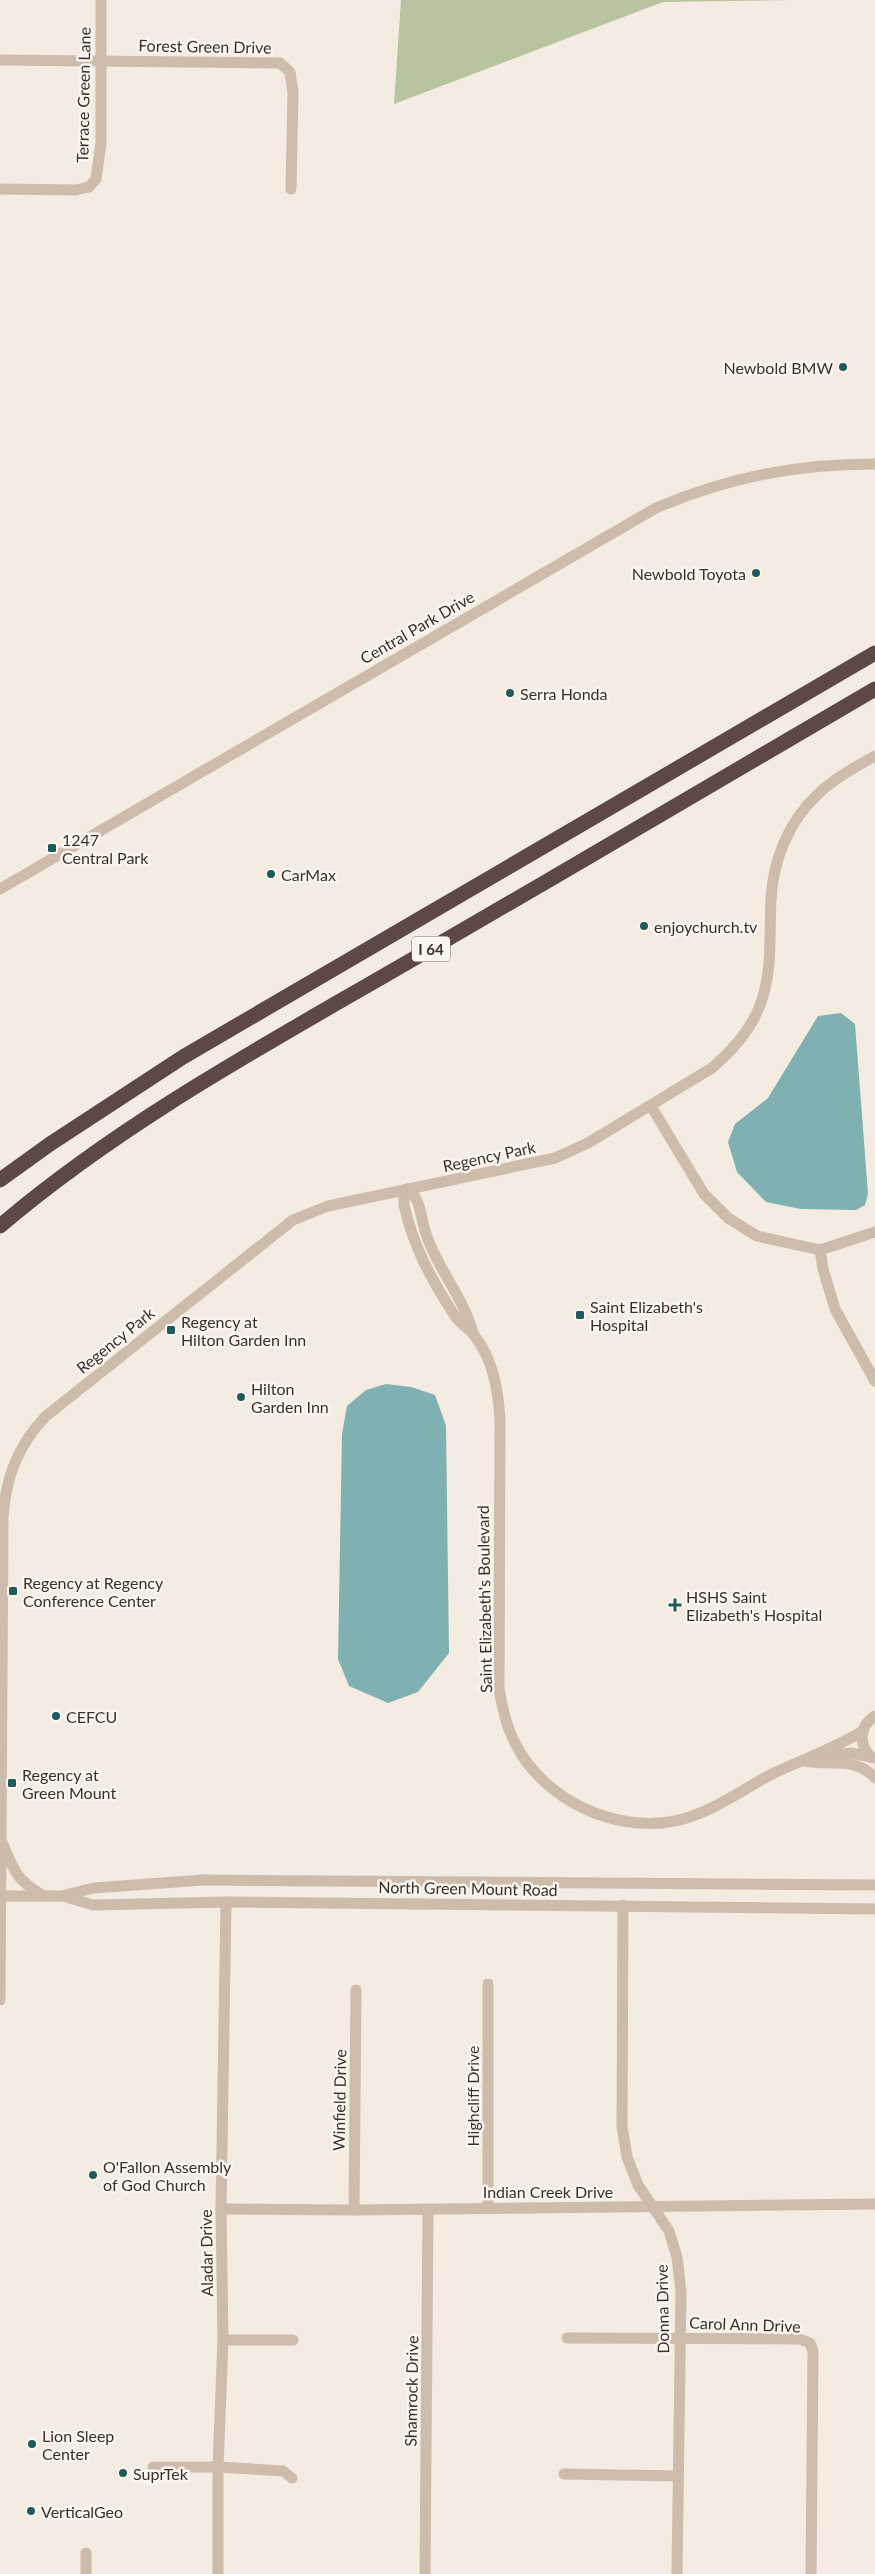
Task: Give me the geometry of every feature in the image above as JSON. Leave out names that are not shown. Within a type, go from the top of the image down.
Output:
[{"type":"highway","name":"I 64","points":[[0,1180],[50,1144],[182,1057],[875,653]]},
{"type":"highway","name":"I 64","points":[[0,1226],[96,1153],[218,1072],[875,689]]},
{"type":"street","name":"Terrace Green Lane","points":[[0,190],[76,190],[90,187],[96,179],[100,162],[101,0]]},
{"type":"street","name":"Forest Green Drive","points":[[0,60],[280,63],[290,72],[293,92],[291,189]]},
{"type":"street","name":"Central Park Drive","points":[[0,889],[656,508],[716,486],[760,474],[799,467],[875,464]]},
{"type":"street","name":"Regency Park","points":[[0,2000],[4,1516],[5,1492],[21,1447],[46,1416],[293,1220],[317,1209],[554,1158],[588,1143],[712,1068],[729,1053],[747,1030],[760,1005],[768,976],[773,878],[779,856],[790,830],[817,794],[837,778],[875,756]]},
{"type":"street","points":[[651,1106],[704,1194],[728,1218],[757,1236],[820,1250],[875,1232]]},
{"type":"street","name":"Saint Elizabeth's Boulevard","points":[[407,1189],[404,1196],[404,1204],[420,1255],[458,1321],[474,1334],[489,1360],[498,1397],[499,1688],[508,1728],[525,1760],[553,1790],[581,1807],[607,1818],[651,1823],[674,1821],[699,1814],[774,1773],[809,1758],[863,1730]]},
{"type":"street","points":[[820,1250],[822,1269],[835,1309],[875,1382]]},
{"type":"street","name":"Saint Elizabeth's Boulevard","points":[[873,1759],[864,1748],[863,1730],[868,1721],[875,1716]]},
{"type":"street","name":"Saint Elizabeth's Boulevard","points":[[809,1758],[851,1753],[873,1759]]},
{"type":"street","name":"Saint Elizabeth's Boulevard","points":[[809,1758],[818,1764],[851,1763],[875,1778]]},
{"type":"street","points":[[0,1838],[22,1883],[43,1896]]},
{"type":"street","name":"North Green Mount Road","points":[[0,1896],[61,1896],[94,1888],[203,1880],[875,1885]]},
{"type":"street","name":"North Green Mount Road","points":[[61,1896],[93,1905],[226,1902],[875,1909]]},
{"type":"street","name":"Aladar Drive","points":[[218,2574],[218,2467],[223,2340],[221,2210],[226,1902]]},
{"type":"street","name":"Donna Drive","points":[[623,1905],[622,2126],[630,2164],[638,2185],[669,2231],[677,2257],[681,2290],[678,2574]]},
{"type":"street","name":"Highcliff Drive","points":[[488,1984],[488,2207]]},
{"type":"street","name":"Winfield Drive","points":[[354,2210],[356,1990]]},
{"type":"street","name":"Indian Creek Drive","points":[[221,2210],[875,2204]]},
{"type":"street","name":"Shamrock Drive","points":[[425,2574],[428,2209]]},
{"type":"street","name":"Carol Ann Drive","points":[[567,2338],[800,2339],[810,2342],[813,2351],[811,2574]]},
{"type":"street","points":[[223,2340],[293,2340]]},
{"type":"street","points":[[153,2466],[218,2467],[283,2472],[292,2478]]},
{"type":"street","points":[[564,2474],[678,2476]]},
{"type":"street","points":[[86,2553],[86,2574]]},
{"type":"green space","points":[[401,0],[792,0],[663,2],[394,104]]},
{"type":"water","points":[[841,1013],[855,1024],[868,1194],[865,1205],[856,1210],[801,1209],[766,1202],[737,1172],[728,1142],[735,1124],[768,1098],[818,1016]]},
{"type":"water","points":[[386,1384],[411,1387],[435,1395],[446,1426],[449,1653],[418,1692],[388,1703],[349,1686],[338,1659],[342,1434],[347,1406],[366,1390]]},
{"type":"place","name":"Newbold BMW","points":[[843,367]]},
{"type":"place","name":"Newbold Toyota","points":[[756,573]]},
{"type":"place","name":"Serra Honda","points":[[510,693]]},
{"type":"place","name":"1247 Central Park","points":[[52,848]]},
{"type":"place","name":"CarMax","points":[[271,874]]},
{"type":"place","name":"enjoychurch.tv","points":[[644,926]]},
{"type":"place","name":"Saint Elizabeth's Hospital","points":[[580,1315]]},
{"type":"place","name":"Regency at Hilton Garden Inn","points":[[171,1330]]},
{"type":"place","name":"Hilton Garden Inn","points":[[241,1397]]},
{"type":"place","name":"Regency at Regency Conference Center","points":[[13,1591]]},
{"type":"place","name":"HSHS Saint Elizabeth's Hospital","points":[[675,1605]]},
{"type":"place","name":"CEFCU","points":[[56,1716]]},
{"type":"place","name":"Regency at Green Mount","points":[[12,1783]]},
{"type":"place","name":"O'Fallon Assembly of God Church","points":[[93,2175]]},
{"type":"place","name":"Lion Sleep Center","points":[[32,2444]]},
{"type":"place","name":"SuprTek","points":[[123,2473]]},
{"type":"place","name":"VerticalGeo","points":[[31,2511]]}]
